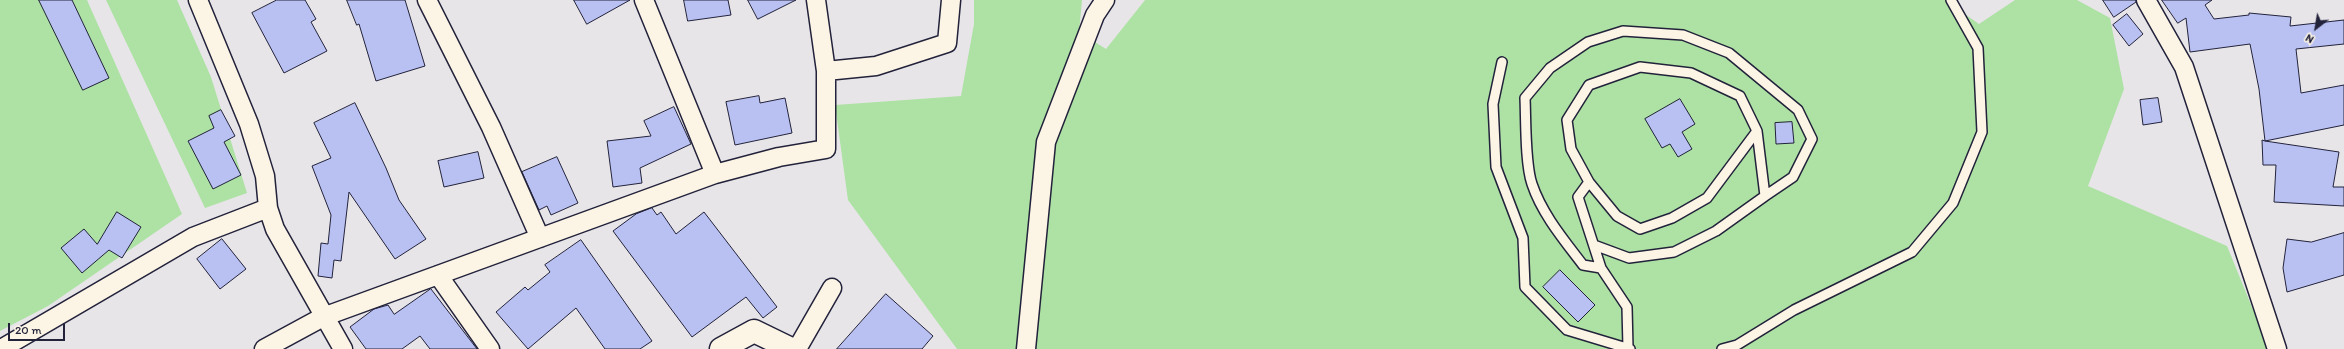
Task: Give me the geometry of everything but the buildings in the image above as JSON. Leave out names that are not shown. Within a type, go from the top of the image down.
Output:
[{"type":"street","points":[[198,0],[249,124],[265,176],[268,208],[275,229],[323,317],[343,349]]},
{"type":"street","points":[[427,0],[491,127],[540,238]]},
{"type":"street","points":[[644,0],[715,174]]},
{"type":"street","points":[[264,349],[323,317],[715,174],[779,157],[826,149],[826,71],[816,0]]},
{"type":"street","points":[[826,71],[876,66],[947,43],[951,0]]},
{"type":"street","points":[[1026,349],[1025,344],[1046,142],[1095,15],[1105,0]]},
{"type":"street","points":[[2146,0],[2184,67],[2277,349]]},
{"type":"street","points":[[1,349],[193,237],[268,208]]},
{"type":"street","points":[[438,275],[490,349]]},
{"type":"street","points":[[797,349],[832,288]]},
{"type":"street","points":[[721,349],[754,331],[791,349]]},
{"type":"lane","points":[[1722,349],[1737,345],[1794,310],[1912,252],[1953,203],[1982,132],[1978,48],[1951,0]]},
{"type":"lane","points":[[1594,245],[1629,258],[1674,252],[1716,231],[1793,177],[1812,139],[1798,110],[1729,53],[1683,35],[1623,31],[1588,42],[1550,68],[1525,98],[1526,135],[1531,183],[1554,226],[1583,265],[1601,268]]},
{"type":"lane","points":[[1502,62],[1493,104],[1496,167],[1523,238],[1525,287],[1567,330],[1629,349],[1627,307],[1601,268],[1578,197],[1589,182]]},
{"type":"lane","points":[[1757,131],[1707,198],[1672,218],[1640,229],[1617,216],[1589,182],[1571,149],[1567,120],[1588,85],[1640,67],[1691,73],[1740,96],[1757,131],[1765,196]]},
{"type":"green space","points":[[0,0],[87,0],[182,214],[48,306],[0,331]]},
{"type":"green space","points":[[106,0],[177,0],[211,77],[247,193],[205,208]]},
{"type":"green space","points":[[974,0],[1082,0],[1079,32],[1106,49],[1145,0],[1945,0],[1979,24],[2015,0],[2077,0],[2110,18],[2124,89],[2088,186],[2227,246],[2269,349],[957,349],[848,200],[835,105],[961,96],[974,24]]}]
